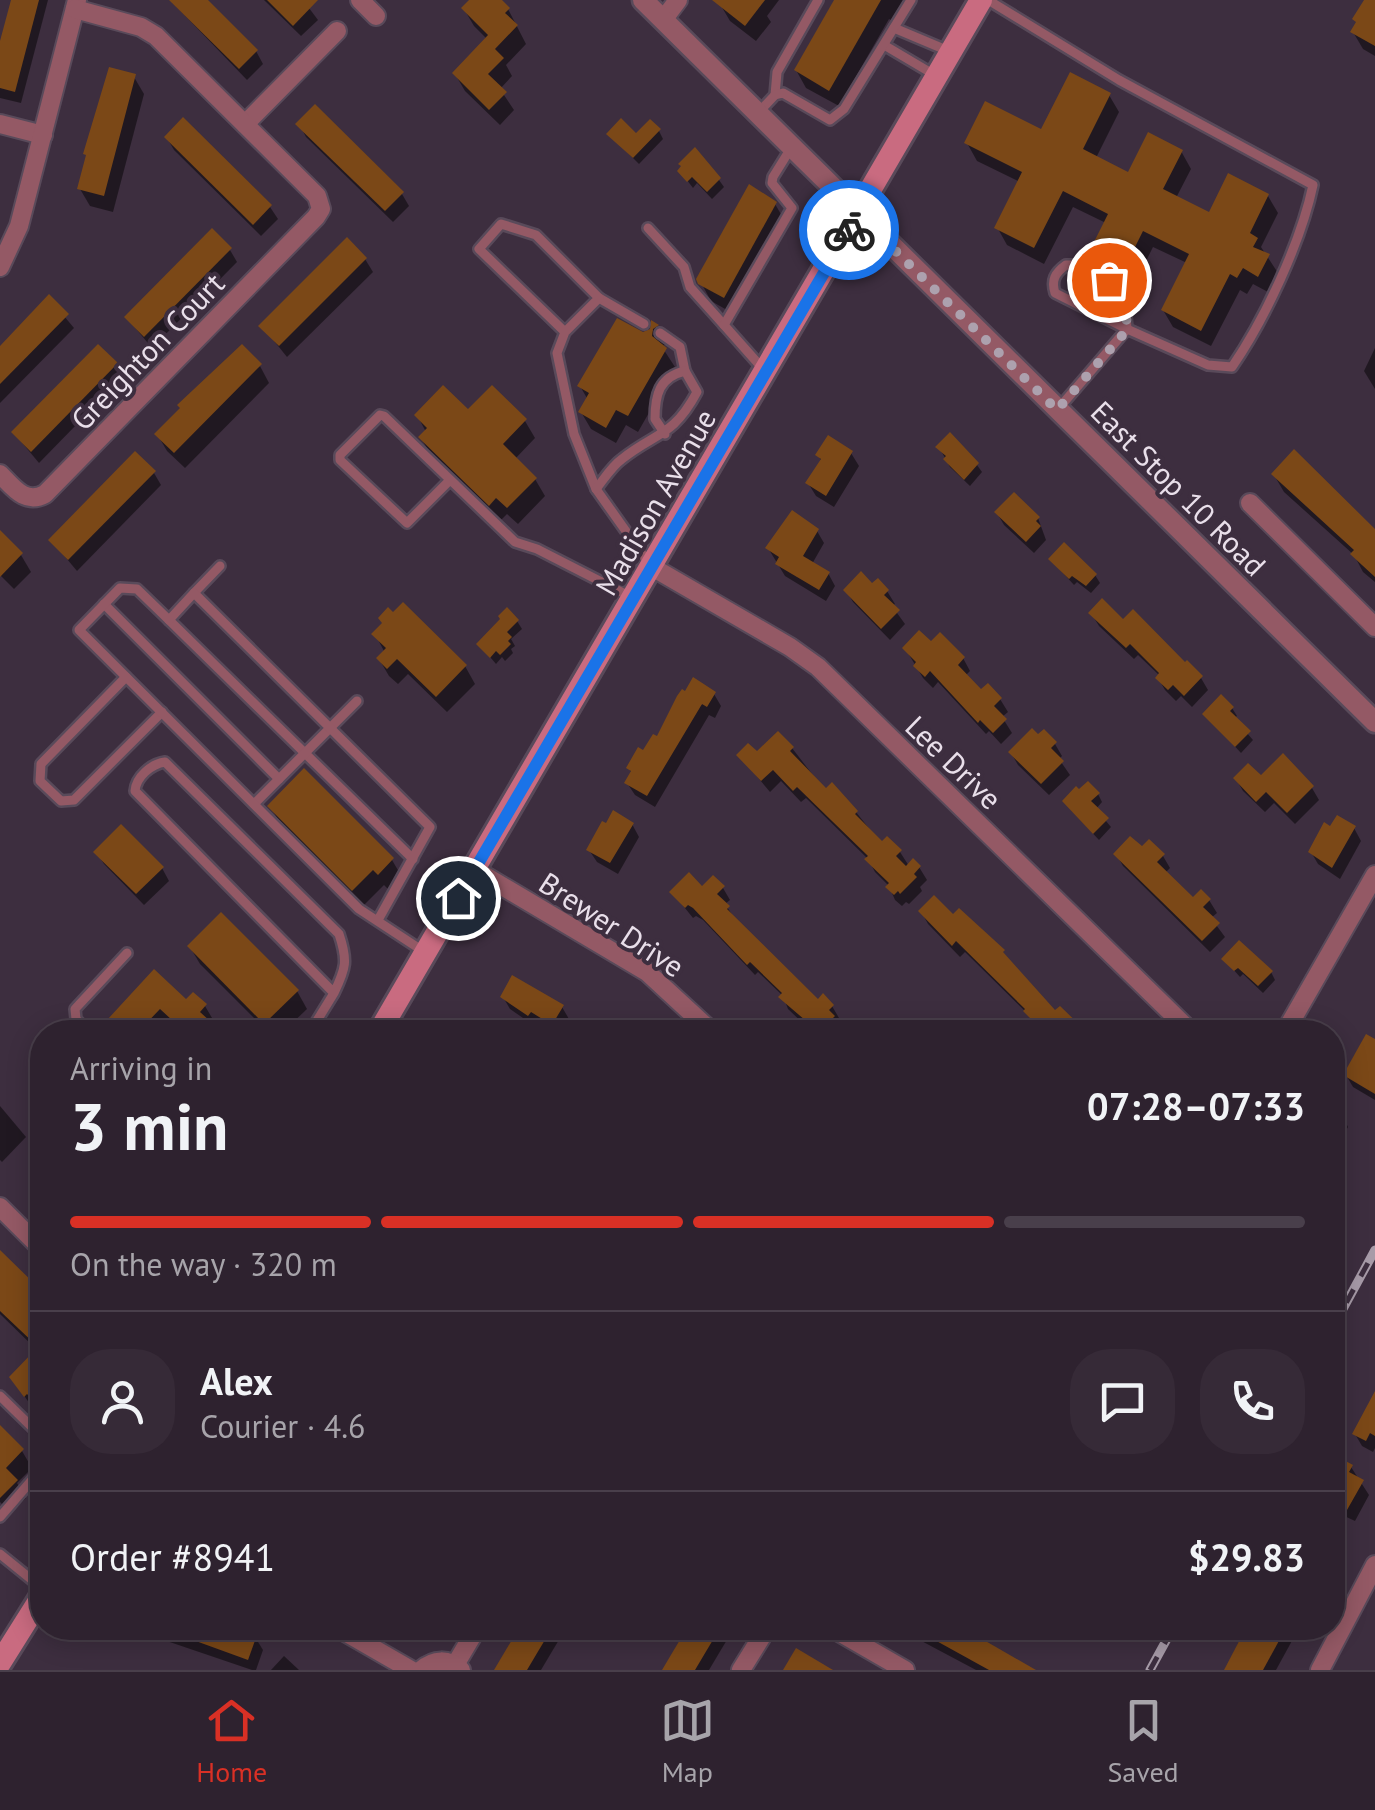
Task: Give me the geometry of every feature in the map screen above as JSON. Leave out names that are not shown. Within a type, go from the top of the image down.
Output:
[{"type":"main road","name":"Madison Avenue","points":[[386,1020],[984,0]]},
{"type":"main road","points":[[0,1664],[8,1634],[30,1609]]},
{"type":"street","points":[[360,0],[376,16]]},
{"type":"street","name":"East Stop 10 Road","points":[[643,0],[1375,722]]},
{"type":"street","points":[[663,20],[678,0]]},
{"type":"street","points":[[0,268],[19,226],[76,4],[149,30],[245,124],[336,31]]},
{"type":"street","points":[[0,124],[42,135]]},
{"type":"street","name":"Greighton Court","points":[[0,474],[25,497],[32,499],[45,494],[316,217],[321,204],[245,124]]},
{"type":"street","points":[[1250,503],[1375,627]]},
{"type":"street","name":"Lee Drive","points":[[652,567],[806,657],[1179,1020]]},
{"type":"street","name":"Brewer Drive","points":[[475,870],[647,972],[699,1020]]},
{"type":"street","points":[[1292,1020],[1375,875]]},
{"type":"street","points":[[0,1207],[30,1237]]},
{"type":"street","points":[[1345,1630],[1369,1592],[1375,1565]]},
{"type":"street","points":[[359,1640],[411,1670]]},
{"type":"street","points":[[421,1670],[435,1662],[458,1667],[471,1640]]},
{"type":"street","points":[[741,1670],[759,1640]]},
{"type":"street","points":[[853,1640],[904,1670]]},
{"type":"street","points":[[1320,1670],[1339,1640]]},
{"type":"lane","points":[[757,114],[774,95],[776,72],[818,0]]},
{"type":"lane","points":[[774,95],[782,94],[830,120],[844,109],[911,0]]},
{"type":"lane","points":[[984,0],[1118,80],[1314,186],[1306,221],[1246,347],[1232,366],[1208,365],[1055,293],[1054,276],[1066,265],[1089,271]]},
{"type":"lane","points":[[894,28],[951,52]]},
{"type":"lane","points":[[884,45],[937,76]]},
{"type":"lane","points":[[724,325],[792,208],[772,183],[791,148]]},
{"type":"lane","points":[[565,332],[480,249],[501,224],[536,234],[599,298],[644,324]]},
{"type":"lane","points":[[648,228],[684,267],[690,287],[766,372]]},
{"type":"lane","points":[[1057,410],[1127,330],[1126,304],[1109,280]]},
{"type":"lane","points":[[599,298],[565,332],[557,353],[574,434],[596,489],[652,567]]},
{"type":"lane","points":[[596,489],[620,460],[665,434],[688,410],[696,392],[685,371],[680,347],[660,333]]},
{"type":"lane","points":[[665,434],[655,419],[658,388],[670,375],[685,371]]},
{"type":"lane","points":[[448,481],[407,523],[340,460],[340,455],[384,416],[515,542],[634,598]]},
{"type":"lane","points":[[169,620],[220,566]]},
{"type":"lane","points":[[412,859],[137,590],[120,588],[79,630],[359,909],[426,952]]},
{"type":"lane","points":[[194,593],[430,827],[378,920]]},
{"type":"lane","points":[[104,604],[280,779]]},
{"type":"lane","points":[[126,677],[41,764],[40,781],[60,801],[74,800],[162,712]]},
{"type":"lane","points":[[254,804],[357,701]]},
{"type":"lane","points":[[318,1020],[334,994],[346,969],[339,934],[164,762],[155,763],[135,784],[134,791],[334,994]]},
{"type":"lane","points":[[77,1020],[75,1008],[128,952]]},
{"type":"lane","points":[[0,1396],[30,1425]]},
{"type":"lane","points":[[0,1517],[30,1482]]},
{"type":"lane","points":[[0,1554],[30,1578]]},
{"type":"building","points":[[11,0],[39,0],[15,92],[0,88],[0,41]]},
{"type":"building","points":[[169,0],[208,0],[258,50],[239,69]]},
{"type":"building","points":[[267,0],[318,0],[293,26]]},
{"type":"building","points":[[469,0],[502,0],[510,8],[505,13],[518,25],[495,49],[504,58],[488,74],[507,92],[489,110],[452,73],[488,35],[461,8]]},
{"type":"building","points":[[712,0],[765,0],[745,26]]},
{"type":"building","points":[[834,0],[881,0],[829,91],[794,70]]},
{"type":"building","points":[[1364,0],[1375,0],[1375,46],[1350,32],[1356,22],[1352,19]]},
{"type":"building","points":[[109,67],[136,74],[104,196],[77,189],[86,155],[83,154]]},
{"type":"building","points":[[1070,72],[1111,93],[1083,149],[1128,172],[1148,132],[1183,150],[1163,189],[1209,212],[1228,173],[1269,194],[1250,233],[1258,238],[1253,247],[1270,254],[1258,277],[1243,268],[1237,278],[1230,274],[1201,331],[1161,310],[1189,254],[1143,231],[1119,279],[1106,274],[1102,286],[1090,279],[1097,269],[1085,260],[1108,214],[1063,191],[1034,248],[994,228],[1022,172],[964,143],[985,101],[1041,129]]},
{"type":"building","points":[[315,104],[404,192],[385,211],[295,124]]},
{"type":"building","points":[[183,117],[272,205],[253,225],[164,137]]},
{"type":"building","points":[[621,118],[636,133],[650,119],[661,129],[633,158],[606,134]]},
{"type":"building","points":[[695,147],[721,178],[707,192],[692,177],[687,182],[677,171],[681,166],[678,164]]},
{"type":"building","points":[[749,184],[777,202],[724,298],[698,284],[696,279]]},
{"type":"building","points":[[212,228],[232,248],[144,337],[124,317]]},
{"type":"building","points":[[347,237],[367,258],[279,346],[258,326]]},
{"type":"building","points":[[49,294],[69,314],[0,384],[0,346]]},
{"type":"building","points":[[617,318],[643,332],[650,329],[651,320],[659,325],[652,336],[667,348],[628,416],[616,410],[606,428],[578,412],[589,393],[577,386]]},
{"type":"building","points":[[98,344],[118,363],[31,452],[11,432]]},
{"type":"building","points":[[242,344],[262,364],[174,453],[154,434],[180,408],[177,405]]},
{"type":"building","points":[[443,385],[468,409],[492,385],[527,419],[503,444],[537,478],[507,508],[496,498],[489,506],[418,437],[427,428],[414,415]]},
{"type":"building","points":[[950,432],[979,463],[964,480],[935,447]]},
{"type":"building","points":[[828,435],[853,451],[826,496],[805,483],[821,459],[815,455]]},
{"type":"building","points":[[1294,449],[1375,529],[1375,577],[1350,554],[1354,550],[1271,474]]},
{"type":"building","points":[[135,451],[156,471],[68,560],[48,540]]},
{"type":"building","points":[[1014,492],[1040,517],[1036,521],[1041,526],[1026,542],[994,512]]},
{"type":"building","points":[[792,510],[819,529],[803,556],[830,572],[819,590],[775,564],[779,557],[765,548]]},
{"type":"building","points":[[0,530],[23,553],[0,577]]},
{"type":"building","points":[[1064,542],[1097,574],[1086,586],[1072,576],[1069,579],[1048,559]]},
{"type":"building","points":[[861,571],[872,583],[878,578],[889,590],[884,595],[900,610],[881,629],[843,590]]},
{"type":"building","points":[[1102,598],[1123,619],[1133,609],[1203,676],[1184,696],[1173,685],[1168,690],[1155,678],[1159,673],[1130,644],[1126,648],[1088,613]]},
{"type":"building","points":[[403,602],[467,665],[436,697],[397,659],[387,669],[376,658],[386,648],[371,634],[382,623],[378,618],[388,607],[393,612]]},
{"type":"building","points":[[507,607],[519,620],[507,632],[512,637],[508,641],[511,644],[500,655],[496,651],[490,658],[476,644]]},
{"type":"building","points":[[919,630],[931,641],[940,632],[965,657],[958,665],[981,689],[988,683],[1002,698],[994,706],[1007,719],[993,733],[980,720],[978,723],[930,671],[925,677],[913,666],[916,662],[902,648]]},
{"type":"building","points":[[693,677],[716,692],[707,707],[702,704],[647,796],[624,783],[631,771],[626,768],[638,747],[643,750],[653,734],[657,736],[677,696]]},
{"type":"building","points":[[1221,694],[1234,707],[1230,711],[1251,731],[1235,747],[1202,714]]},
{"type":"building","points":[[1032,728],[1038,734],[1044,729],[1057,742],[1051,748],[1064,761],[1041,784],[1008,752]]},
{"type":"building","points":[[778,731],[794,747],[790,751],[826,788],[832,782],[858,811],[855,814],[882,841],[887,836],[902,850],[896,856],[906,866],[913,858],[921,866],[914,874],[917,877],[900,894],[898,891],[894,895],[885,887],[889,883],[864,859],[868,856],[797,787],[793,791],[773,770],[761,781],[736,755],[748,743],[757,751]]},
{"type":"building","points":[[1283,753],[1314,786],[1287,813],[1266,792],[1256,802],[1233,778],[1248,763],[1261,775]]},
{"type":"building","points":[[304,768],[394,858],[378,875],[373,870],[352,891],[267,806]]},
{"type":"building","points":[[1088,781],[1100,793],[1091,801],[1109,818],[1093,834],[1062,801],[1076,786],[1079,789]]},
{"type":"building","points":[[613,810],[634,823],[610,863],[586,850]]},
{"type":"building","points":[[1337,815],[1356,826],[1332,868],[1308,852],[1324,822],[1330,826]]},
{"type":"building","points":[[121,824],[164,867],[136,894],[93,852]]},
{"type":"building","points":[[1130,836],[1142,846],[1149,839],[1165,854],[1157,862],[1193,897],[1201,889],[1211,899],[1203,907],[1220,923],[1202,941],[1113,854]]},
{"type":"building","points":[[689,872],[702,886],[713,875],[725,886],[717,894],[730,906],[727,909],[818,999],[823,993],[834,1005],[829,1010],[835,1016],[831,1020],[805,1020],[693,908],[685,908],[669,892]]},
{"type":"building","points":[[934,895],[953,914],[959,908],[1005,950],[1055,1010],[1060,1006],[1075,1020],[1032,1020],[956,941],[952,946],[918,911]]},
{"type":"building","points":[[221,912],[299,990],[268,1020],[260,1020],[187,946]]},
{"type":"building","points":[[1239,940],[1273,971],[1258,986],[1221,959]]},
{"type":"building","points":[[154,969],[186,999],[193,992],[207,1004],[200,1012],[209,1020],[172,1020],[160,1009],[149,1020],[107,1020]]},
{"type":"building","points":[[512,975],[564,1005],[555,1020],[544,1020],[531,1012],[528,1016],[500,997]]},
{"type":"building","points":[[1366,1034],[1375,1039],[1375,1094],[1345,1076]]},
{"type":"building","points":[[0,1250],[30,1279],[30,1339],[0,1311]]},
{"type":"building","points":[[30,1355],[30,1397],[27,1394],[24,1397],[9,1377]]},
{"type":"building","points":[[1375,1391],[1375,1436],[1370,1433],[1366,1441],[1352,1434]]},
{"type":"building","points":[[0,1425],[24,1449],[6,1468],[18,1480],[0,1498]]},
{"type":"building","points":[[1345,1461],[1353,1465],[1349,1472],[1364,1480],[1347,1510]]},
{"type":"building","points":[[193,1640],[255,1640],[248,1660]]},
{"type":"building","points":[[512,1640],[545,1640],[527,1670],[494,1670]]},
{"type":"building","points":[[680,1640],[713,1640],[695,1670],[662,1670]]},
{"type":"building","points":[[935,1640],[984,1640],[1036,1670],[989,1670]]},
{"type":"building","points":[[1240,1640],[1279,1640],[1263,1670],[1224,1670]]},
{"type":"building","points":[[796,1648],[833,1670],[783,1670]]},
{"type":"railway","points":[[1345,1305],[1375,1250]]},
{"type":"railway","points":[[1150,1670],[1166,1640]]},
{"type":"way so far","points":[[849,230],[858,214],[1057,410],[1127,330],[1126,304],[1109,280]]},
{"type":"route","points":[[458,898],[849,230]]}]
